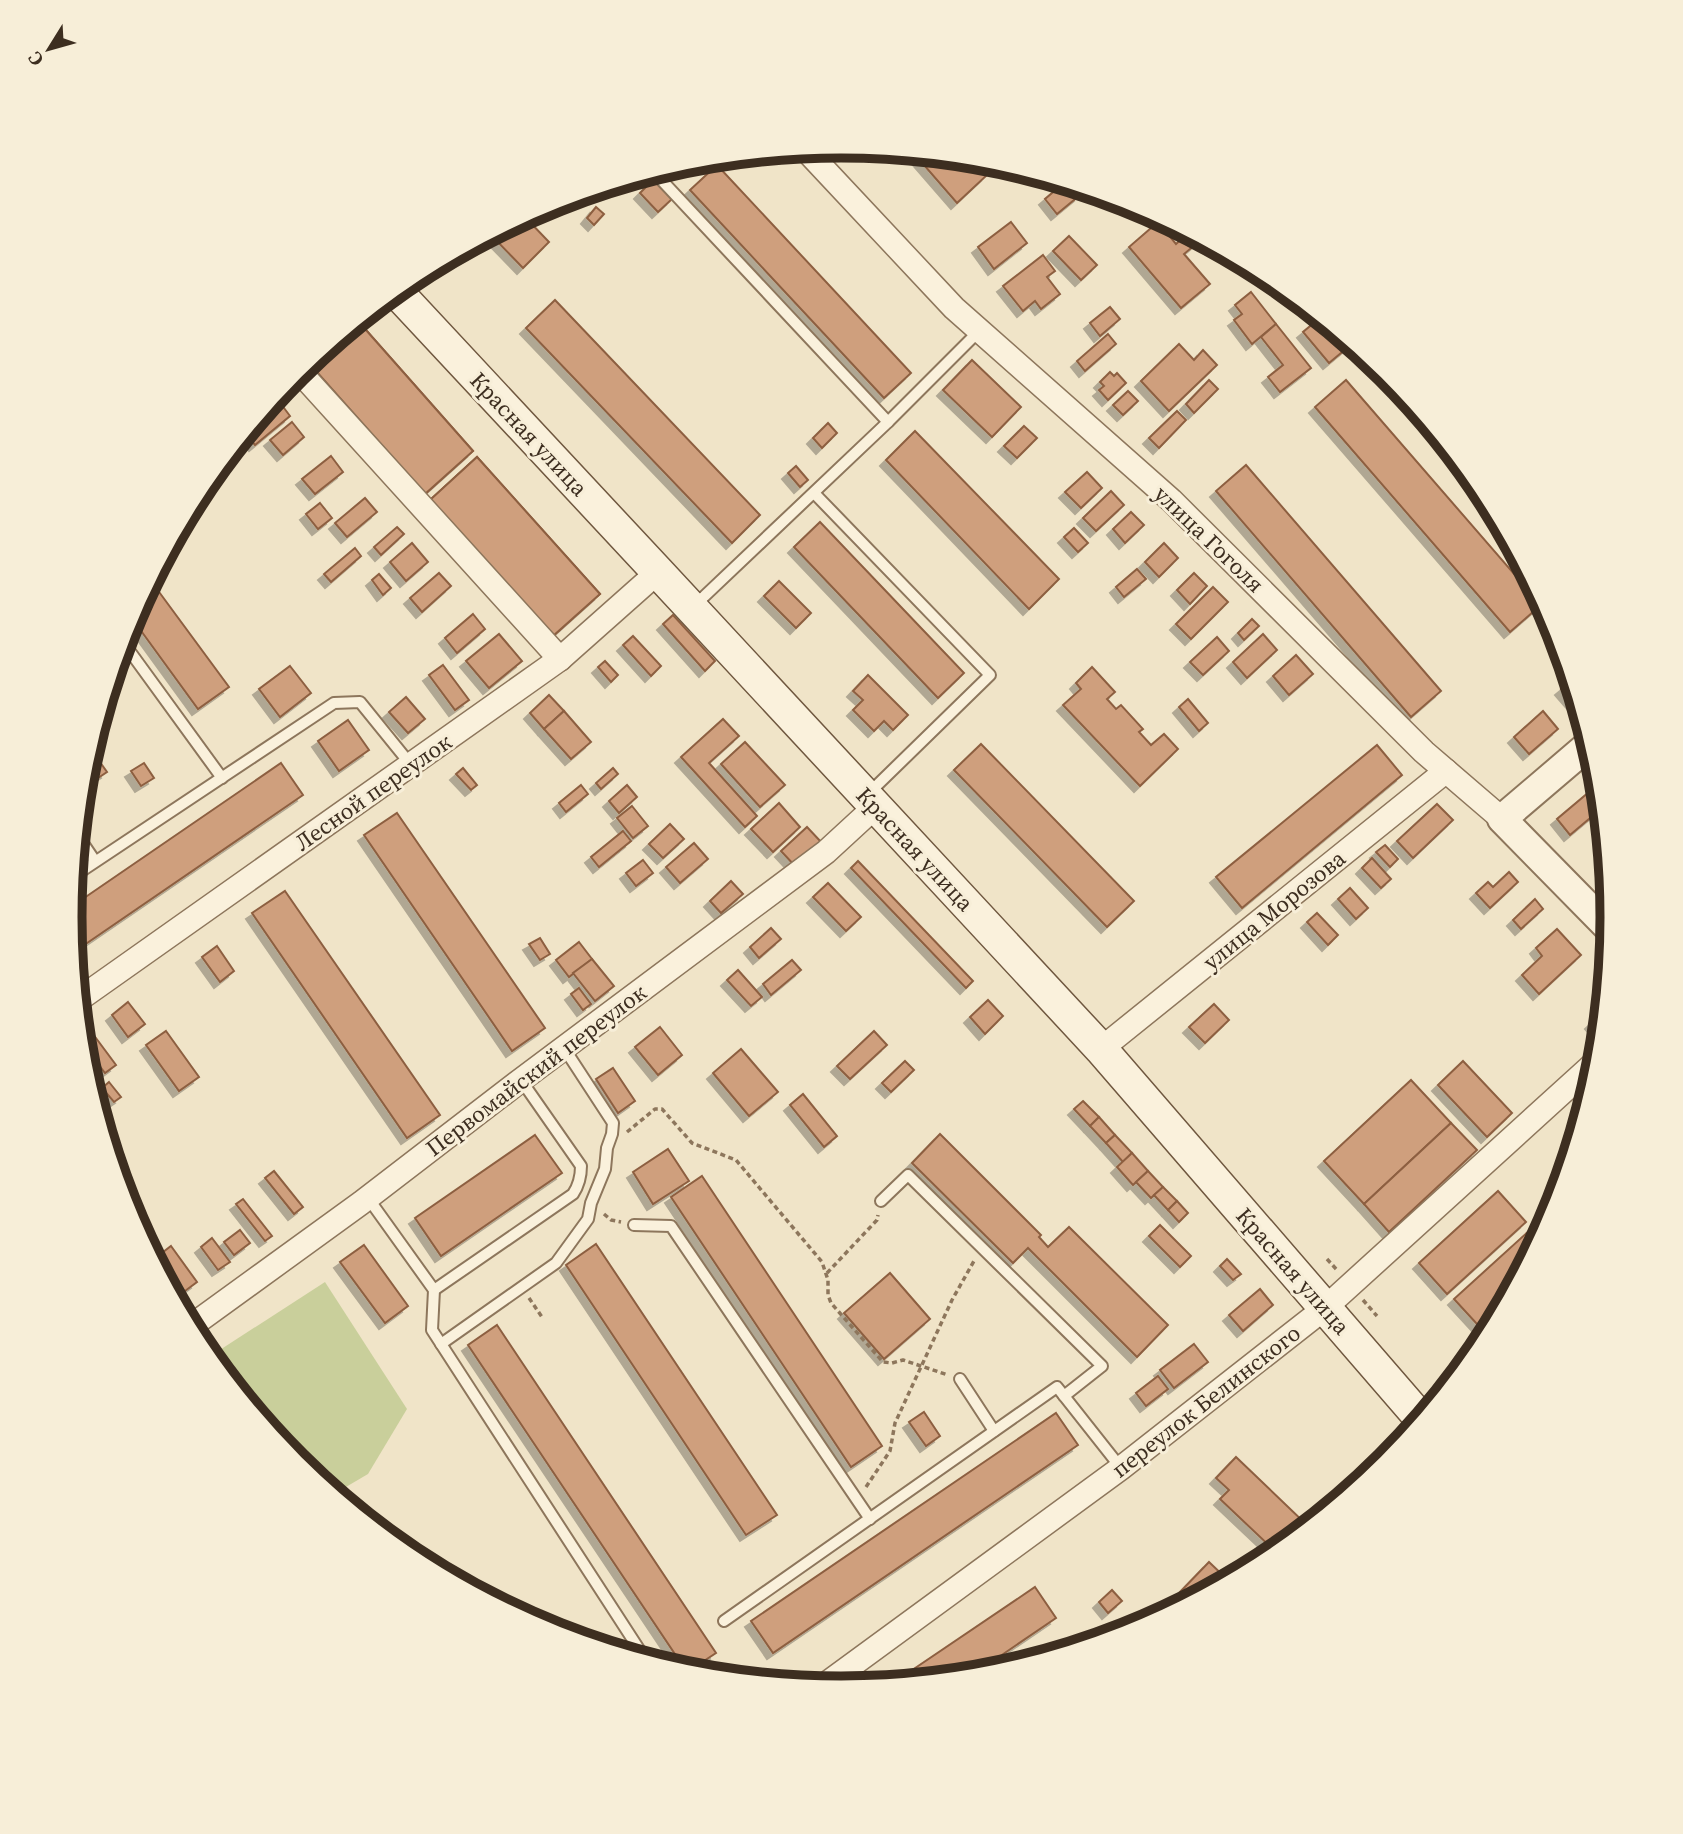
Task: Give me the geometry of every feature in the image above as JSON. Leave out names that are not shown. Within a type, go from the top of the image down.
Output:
[{"type":"main road","name":"Красная улица","points":[[403,298],[1101,1049],[1416,1413]]},
{"type":"street","name":"улица Гоголя","points":[[814,159],[954,308],[1171,500],[1415,743],[1503,819],[1601,920]]},
{"type":"street","points":[[306,379],[559,659]]},
{"type":"street","name":"Лесной переулок","points":[[87,994],[559,659],[659,572]]},
{"type":"street","points":[[1503,819],[1582,751]]},
{"type":"street","name":"улица Морозова","points":[[1101,1049],[1446,771]]},
{"type":"street","name":"Первомайский переулок","points":[[199,1321],[368,1198],[826,852],[871,801]]},
{"type":"street","name":"переулок Белинского","points":[[837,1676],[1121,1468],[1325,1308],[1584,1072]]},
{"type":"lane","points":[[661,180],[888,422]]},
{"type":"lane","points":[[692,608],[888,422],[979,331]]},
{"type":"lane","points":[[814,492],[990,675],[871,801]]},
{"type":"lane","points":[[130,653],[222,778]]},
{"type":"lane","points":[[84,869],[334,703],[360,702],[411,765]]},
{"type":"lane","points":[[86,848],[95,861]]},
{"type":"lane","points":[[441,1344],[556,1263],[588,1219],[591,1203],[605,1169],[613,1124],[564,1048]]},
{"type":"lane","points":[[435,1290],[573,1194],[578,1185],[581,1177],[580,1166],[521,1080]]},
{"type":"lane","points":[[881,1201],[908,1175],[1102,1366],[1064,1396]]},
{"type":"lane","points":[[368,1198],[435,1290],[432,1330],[638,1648]]},
{"type":"lane","points":[[634,1225],[671,1226],[870,1519]]},
{"type":"lane","points":[[960,1379],[994,1431]]},
{"type":"lane","points":[[724,1621],[1057,1387],[1121,1468]]},
{"type":"path","points":[[607,1148],[655,1109],[662,1110],[692,1143],[736,1160],[822,1262],[827,1273],[831,1303],[883,1362],[902,1360],[960,1379]]},
{"type":"path","points":[[827,1273],[877,1220],[881,1201]]},
{"type":"path","points":[[858,1500],[890,1451],[895,1423],[952,1300],[981,1247]]},
{"type":"path","points":[[522,1287],[542,1317]]},
{"type":"green space","points":[[325,1282],[407,1409],[368,1474],[342,1489],[271,1418],[219,1351]]},
{"type":"building","points":[[921,162],[983,171],[987,175],[957,203]]},
{"type":"building","points":[[719,168],[911,373],[884,398],[690,190],[713,169]]},
{"type":"building","points":[[655,182],[672,199],[658,212],[640,193]]},
{"type":"building","points":[[1056,189],[1079,196],[1057,214],[1045,199]]},
{"type":"building","points":[[596,207],[604,214],[594,225],[587,218]]},
{"type":"building","points":[[1011,222],[1027,243],[994,269],[978,247]]},
{"type":"building","points":[[532,224],[549,242],[523,268],[497,241]]},
{"type":"building","points":[[1154,226],[1165,231],[1176,244],[1182,239],[1195,245],[1184,254],[1210,284],[1181,308],[1129,247]]},
{"type":"building","points":[[1069,236],[1097,265],[1081,280],[1053,251]]},
{"type":"building","points":[[1043,255],[1055,271],[1047,277],[1060,294],[1041,309],[1035,301],[1023,311],[1003,286]]},
{"type":"building","points":[[1251,292],[1276,324],[1252,344],[1234,320],[1242,314],[1235,305]]},
{"type":"building","points":[[555,300],[760,515],[732,543],[526,328]]},
{"type":"building","points":[[1110,307],[1120,319],[1100,336],[1090,323]]},
{"type":"building","points":[[1314,323],[1345,349],[1329,363],[1303,332]]},
{"type":"building","points":[[1276,324],[1311,368],[1280,392],[1268,377],[1283,365],[1261,337]]},
{"type":"building","points":[[364,327],[473,451],[425,494],[315,370]]},
{"type":"building","points":[[364,327],[473,451],[425,494],[315,370]]},
{"type":"building","points":[[1108,334],[1116,344],[1085,371],[1077,361]]},
{"type":"building","points":[[1179,344],[1194,360],[1203,350],[1217,365],[1169,411],[1141,381]]},
{"type":"building","points":[[972,360],[1021,407],[992,437],[943,390]]},
{"type":"building","points":[[1110,372],[1114,376],[1117,373],[1126,383],[1108,400],[1099,390],[1104,386],[1100,382]]},
{"type":"building","points":[[1209,380],[1218,389],[1194,413],[1186,404]]},
{"type":"building","points":[[1346,380],[1524,586],[1535,610],[1510,632],[1315,407]]},
{"type":"building","points":[[1128,391],[1138,401],[1123,415],[1113,405]]},
{"type":"building","points":[[282,405],[290,416],[255,445],[251,440]]},
{"type":"building","points":[[1177,411],[1186,420],[1159,448],[1149,438]]},
{"type":"building","points":[[292,422],[304,437],[283,455],[270,440]]},
{"type":"building","points":[[828,423],[837,433],[822,448],[813,438]]},
{"type":"building","points":[[1024,426],[1037,438],[1017,458],[1004,446]]},
{"type":"building","points":[[915,431],[1059,579],[1029,609],[886,460]]},
{"type":"building","points":[[331,456],[343,472],[315,494],[302,479]]},
{"type":"building","points":[[477,457],[600,594],[553,636],[430,500]]},
{"type":"building","points":[[477,457],[600,594],[553,636],[430,500]]},
{"type":"building","points":[[1246,465],[1441,691],[1411,717],[1216,491]]},
{"type":"building","points":[[796,466],[808,480],[800,487],[788,473]]},
{"type":"building","points":[[1087,472],[1102,488],[1081,508],[1065,492]]},
{"type":"building","points":[[1111,491],[1124,505],[1096,531],[1083,518]]},
{"type":"building","points":[[365,498],[377,512],[347,537],[335,523]]},
{"type":"building","points":[[320,503],[332,518],[318,529],[306,514]]},
{"type":"building","points":[[1131,512],[1144,525],[1125,543],[1113,529]]},
{"type":"building","points":[[820,522],[964,673],[938,698],[794,547]]},
{"type":"building","points":[[397,527],[404,534],[381,555],[374,547]]},
{"type":"building","points":[[1074,528],[1088,543],[1078,552],[1064,537]]},
{"type":"building","points":[[412,543],[428,562],[406,581],[390,562]]},
{"type":"building","points":[[1164,543],[1178,558],[1159,577],[1145,562]]},
{"type":"building","points":[[355,548],[361,556],[331,582],[324,574]]},
{"type":"building","points":[[1137,569],[1146,579],[1124,597],[1116,587]]},
{"type":"building","points":[[439,573],[451,586],[422,612],[410,598]]},
{"type":"building","points":[[1194,573],[1207,586],[1190,604],[1177,590]]},
{"type":"building","points":[[379,574],[391,588],[383,595],[372,580]]},
{"type":"building","points":[[779,581],[811,613],[796,628],[764,596]]},
{"type":"building","points":[[1213,587],[1228,602],[1191,639],[1176,624]]},
{"type":"building","points":[[157,589],[229,687],[198,709],[139,628]]},
{"type":"building","points":[[473,614],[485,629],[457,653],[445,638]]},
{"type":"building","points":[[673,615],[715,661],[705,671],[663,624]]},
{"type":"building","points":[[1252,619],[1259,626],[1244,640],[1238,633]]},
{"type":"building","points":[[499,634],[522,661],[489,688],[466,661]]},
{"type":"building","points":[[1263,634],[1277,650],[1247,678],[1233,662]]},
{"type":"building","points":[[633,636],[661,666],[651,676],[623,645]]},
{"type":"building","points":[[1217,637],[1229,651],[1203,675],[1190,662]]},
{"type":"building","points":[[1296,655],[1313,674],[1289,695],[1273,676]]},
{"type":"building","points":[[605,661],[618,675],[611,682],[598,667]]},
{"type":"building","points":[[443,665],[469,700],[455,710],[429,675]]},
{"type":"building","points":[[290,666],[311,693],[280,717],[259,689]]},
{"type":"building","points":[[1092,667],[1115,692],[1107,699],[1116,709],[1121,705],[1143,729],[1139,732],[1151,745],[1164,734],[1178,749],[1140,786],[1063,705],[1081,689],[1076,683]]},
{"type":"building","points":[[868,675],[908,715],[893,730],[884,721],[874,731],[853,710],[863,700],[853,691]]},
{"type":"building","points":[[549,695],[564,711],[544,729],[530,713]]},
{"type":"building","points":[[406,697],[425,719],[408,733],[389,712]]},
{"type":"building","points":[[1188,699],[1208,723],[1199,731],[1179,707]]},
{"type":"building","points":[[564,711],[591,742],[571,759],[544,729]]},
{"type":"building","points":[[1543,711],[1558,729],[1529,754],[1514,737]]},
{"type":"building","points":[[723,719],[739,736],[709,763],[757,816],[745,827],[681,757]]},
{"type":"building","points":[[348,720],[369,750],[339,771],[318,741]]},
{"type":"building","points":[[745,742],[785,785],[760,807],[721,764]]},
{"type":"building","points":[[981,744],[1134,901],[1107,927],[954,770]]},
{"type":"building","points":[[1377,745],[1402,775],[1242,908],[1216,877]]},
{"type":"building","points":[[99,761],[107,772],[95,780]]},
{"type":"building","points":[[144,763],[154,778],[141,786],[131,771]]},
{"type":"building","points":[[281,763],[303,795],[83,946],[83,899]]},
{"type":"building","points":[[463,768],[477,785],[471,790],[456,774]]},
{"type":"building","points":[[613,768],[618,774],[601,789],[596,783]]},
{"type":"building","points":[[581,785],[588,794],[566,812],[559,803]]},
{"type":"building","points":[[627,785],[637,797],[619,813],[609,801]]},
{"type":"building","points":[[1590,791],[1594,815],[1570,835],[1557,819]]},
{"type":"building","points":[[779,803],[800,827],[773,852],[751,829]]},
{"type":"building","points":[[1437,804],[1453,820],[1413,858],[1397,841]]},
{"type":"building","points":[[632,806],[648,826],[633,838],[617,818]]},
{"type":"building","points":[[397,813],[545,1028],[512,1051],[364,835]]},
{"type":"building","points":[[670,824],[684,839],[663,858],[649,844]]},
{"type":"building","points":[[807,827],[822,843],[796,867],[781,851]]},
{"type":"building","points":[[623,831],[631,841],[599,867],[591,857]]},
{"type":"building","points":[[694,843],[708,859],[680,883],[666,867]]},
{"type":"building","points":[[1385,845],[1398,859],[1390,867],[1376,852]]},
{"type":"building","points":[[1372,858],[1391,879],[1381,888],[1362,868]]},
{"type":"building","points":[[643,860],[653,873],[636,886],[626,873]]},
{"type":"building","points":[[858,861],[973,981],[966,988],[851,868]]},
{"type":"building","points":[[1509,872],[1518,882],[1490,908],[1476,893],[1488,882],[1493,887]]},
{"type":"building","points":[[731,881],[743,894],[721,913],[710,901]]},
{"type":"building","points":[[828,883],[861,917],[846,931],[813,897]]},
{"type":"building","points":[[1350,888],[1368,908],[1356,919],[1338,899]]},
{"type":"building","points":[[285,891],[440,1115],[407,1138],[252,913]]},
{"type":"building","points":[[1535,899],[1543,909],[1521,929],[1513,920]]},
{"type":"building","points":[[1317,913],[1338,935],[1328,945],[1307,922]]},
{"type":"building","points":[[771,928],[781,939],[759,958],[750,947]]},
{"type":"building","points":[[1557,929],[1581,955],[1539,994],[1522,975],[1542,956],[1536,948]]},
{"type":"building","points":[[540,938],[550,954],[540,960],[529,944]]},
{"type":"building","points":[[579,942],[592,959],[569,977],[556,960]]},
{"type":"building","points":[[217,946],[234,971],[220,982],[202,957]]},
{"type":"building","points":[[592,959],[614,986],[595,1001],[573,973]]},
{"type":"building","points":[[792,960],[801,970],[771,995],[763,984]]},
{"type":"building","points":[[738,970],[762,997],[751,1006],[727,980]]},
{"type":"building","points":[[579,988],[591,1004],[583,1010],[571,994]]},
{"type":"building","points":[[988,1000],[1003,1016],[985,1034],[970,1017]]},
{"type":"building","points":[[128,1002],[145,1024],[128,1037],[112,1015]]},
{"type":"building","points":[[1214,1004],[1229,1020],[1205,1043],[1189,1027]]},
{"type":"building","points":[[660,1027],[682,1055],[658,1075],[635,1047]]},
{"type":"building","points":[[166,1031],[199,1077],[179,1091],[146,1045]]},
{"type":"building","points":[[874,1031],[887,1045],[850,1079],[837,1066]]},
{"type":"building","points":[[92,1032],[116,1065],[105,1073],[96,1062]]},
{"type":"building","points":[[741,1049],[778,1092],[749,1116],[713,1073]]},
{"type":"building","points":[[905,1061],[914,1070],[891,1092],[882,1083]]},
{"type":"building","points":[[1463,1061],[1512,1113],[1487,1137],[1438,1085]]},
{"type":"building","points":[[613,1068],[635,1101],[618,1113],[596,1079]]},
{"type":"building","points":[[1411,1080],[1451,1123],[1364,1204],[1324,1161]]},
{"type":"building","points":[[109,1082],[121,1097],[114,1102],[102,1088]]},
{"type":"building","points":[[803,1094],[837,1136],[824,1147],[790,1105]]},
{"type":"building","points":[[1083,1101],[1099,1117],[1090,1126],[1074,1109]]},
{"type":"building","points":[[1099,1117],[1115,1135],[1106,1143],[1090,1126]]},
{"type":"building","points":[[1451,1123],[1477,1150],[1389,1232],[1364,1204]]},
{"type":"building","points":[[940,1134],[1041,1235],[1039,1237],[1048,1247],[1069,1227],[1168,1325],[1137,1357],[1028,1248],[1013,1263],[912,1163]]},
{"type":"building","points":[[535,1135],[562,1173],[441,1256],[415,1218]]},
{"type":"building","points":[[1115,1135],[1132,1153],[1123,1162],[1106,1143]]},
{"type":"building","points":[[668,1149],[689,1181],[653,1204],[633,1172]]},
{"type":"building","points":[[1132,1153],[1148,1171],[1133,1185],[1117,1167]]},
{"type":"building","points":[[274,1171],[303,1207],[294,1214],[265,1178]]},
{"type":"building","points":[[1148,1171],[1163,1187],[1151,1198],[1136,1182]]},
{"type":"building","points":[[702,1176],[882,1446],[851,1467],[671,1197]]},
{"type":"building","points":[[1163,1187],[1177,1201],[1168,1210],[1154,1195]]},
{"type":"building","points":[[1498,1191],[1526,1222],[1447,1294],[1419,1263]]},
{"type":"building","points":[[243,1199],[272,1236],[265,1241],[236,1204]]},
{"type":"building","points":[[1177,1201],[1188,1213],[1179,1222],[1168,1210]]},
{"type":"building","points":[[1160,1225],[1191,1256],[1180,1267],[1149,1236]]},
{"type":"building","points":[[1535,1226],[1499,1297],[1480,1327],[1454,1299]]},
{"type":"building","points":[[240,1230],[250,1243],[234,1255],[224,1242]]},
{"type":"building","points":[[212,1238],[230,1262],[218,1270],[201,1247]]},
{"type":"building","points":[[596,1244],[777,1515],[746,1535],[566,1265]]},
{"type":"building","points":[[364,1245],[408,1306],[385,1323],[340,1262]]},
{"type":"building","points":[[171,1246],[197,1282],[182,1293],[161,1253]]},
{"type":"building","points":[[1227,1259],[1241,1274],[1233,1280],[1220,1266]]},
{"type":"building","points":[[890,1273],[930,1319],[884,1359],[844,1313]]},
{"type":"building","points":[[1260,1289],[1273,1305],[1243,1331],[1229,1315]]},
{"type":"building","points":[[497,1325],[716,1653],[700,1663],[678,1658],[468,1345]]},
{"type":"building","points":[[1194,1344],[1208,1362],[1174,1388],[1160,1370]]},
{"type":"building","points":[[1158,1376],[1168,1389],[1146,1406],[1136,1393]]},
{"type":"building","points":[[924,1412],[940,1436],[926,1446],[909,1422]]},
{"type":"building","points":[[1056,1413],[1078,1445],[773,1653],[751,1621]]},
{"type":"building","points":[[1236,1457],[1302,1520],[1268,1544],[1220,1499],[1229,1490],[1216,1478]]},
{"type":"building","points":[[1209,1562],[1222,1574],[1183,1595],[1180,1592]]},
{"type":"building","points":[[1035,1587],[1056,1618],[992,1661],[907,1673]]},
{"type":"building","points":[[1112,1590],[1122,1601],[1108,1613],[1099,1602]]}]
